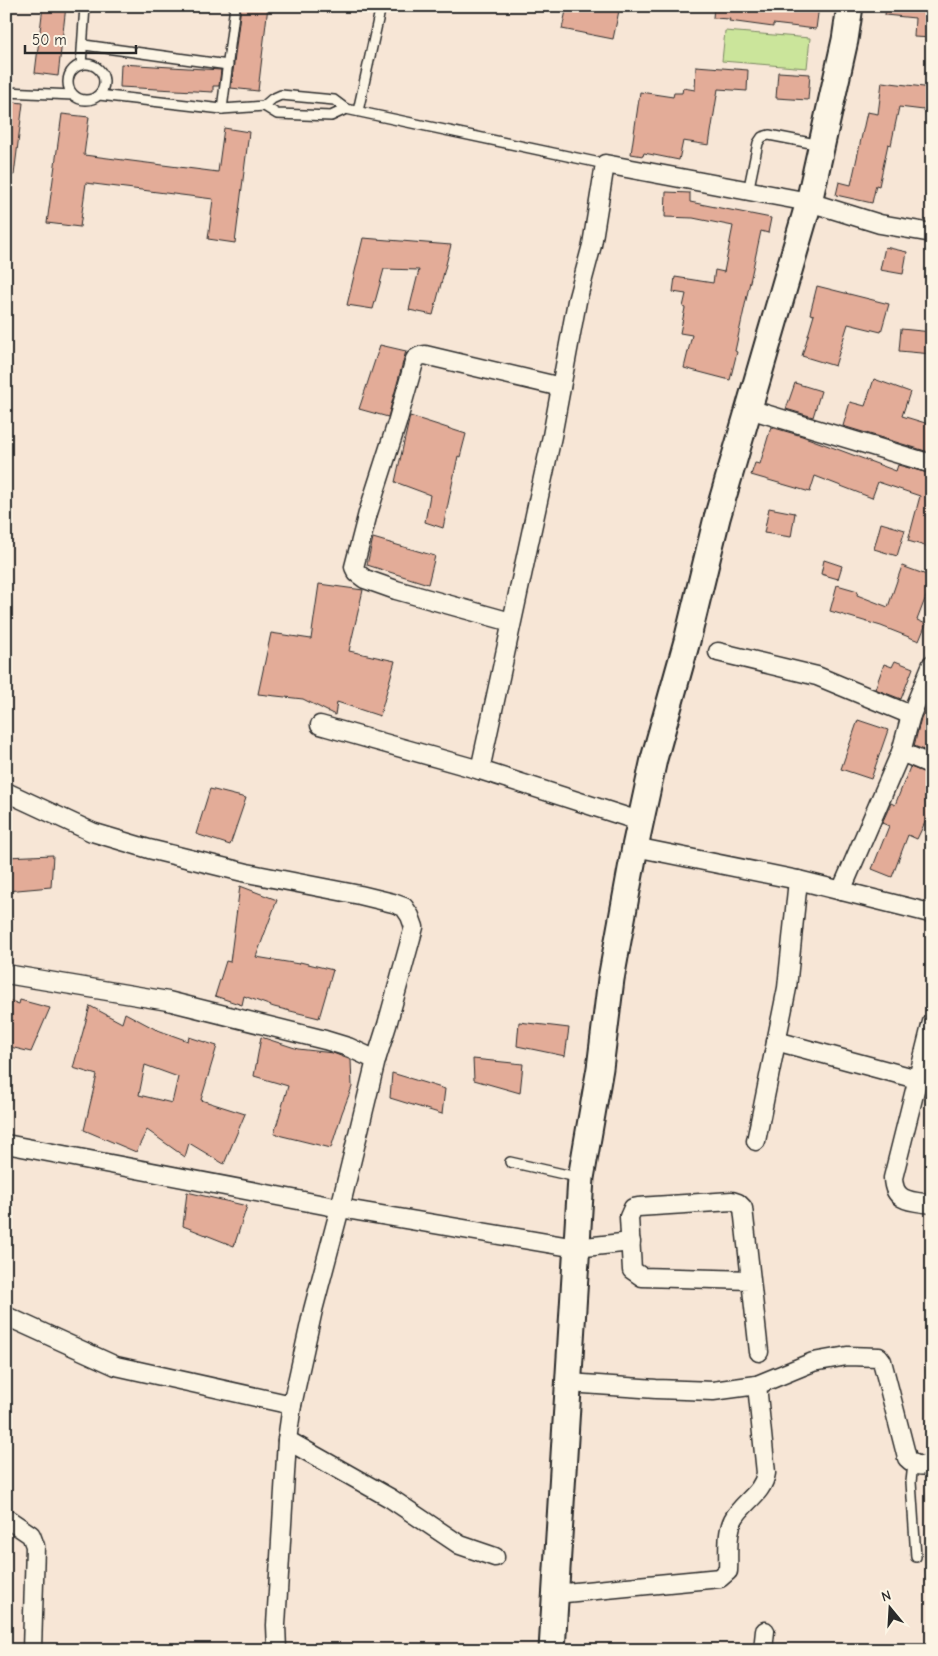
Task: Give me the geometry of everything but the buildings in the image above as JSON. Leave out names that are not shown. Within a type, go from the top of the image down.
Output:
[{"type":"main road","points":[[552,1650],[581,1178],[600,1068],[611,979],[640,821],[708,552],[809,202],[850,6]]},
{"type":"street","points":[[480,770],[561,387],[577,301],[592,245],[606,164],[809,202],[880,224],[932,233]]},
{"type":"street","points":[[512,622],[396,590],[365,579],[357,573],[354,563],[416,359],[425,355],[561,387]]},
{"type":"street","points":[[749,409],[932,464]]},
{"type":"street","points":[[718,652],[817,676],[911,715]]},
{"type":"street","points":[[841,891],[901,752],[911,715],[932,664]]},
{"type":"street","points":[[320,725],[480,770],[640,821]]},
{"type":"street","points":[[901,752],[932,764]]},
{"type":"street","points":[[6,792],[92,832],[149,849],[247,873],[360,895],[404,907],[414,927],[376,1060],[313,1310],[292,1404],[287,1440],[276,1625],[277,1650]]},
{"type":"street","points":[[635,847],[798,880],[932,914]]},
{"type":"street","points":[[756,1142],[786,988],[798,880]]},
{"type":"street","points":[[6,974],[168,1001],[325,1040],[348,1047],[376,1060]]},
{"type":"street","points":[[932,1022],[893,1178],[893,1185],[898,1195],[906,1200],[932,1204]]},
{"type":"street","points":[[776,1041],[917,1079]]},
{"type":"street","points":[[6,1144],[340,1208],[576,1248],[631,1242]]},
{"type":"street","points":[[751,1280],[642,1277],[632,1270],[629,1217],[633,1208],[732,1201],[744,1208],[759,1352]]},
{"type":"street","points":[[6,1316],[116,1366],[292,1404]]},
{"type":"street","points":[[569,1383],[712,1392],[757,1385],[813,1362],[847,1356],[879,1357],[882,1361],[907,1458],[912,1464],[922,1466],[932,1464]]},
{"type":"street","points":[[555,1594],[720,1578],[728,1571],[730,1532],[733,1520],[743,1506],[761,1488],[765,1480],[766,1473],[757,1385]]},
{"type":"street","points":[[287,1440],[390,1498],[460,1545],[495,1557]]},
{"type":"street","points":[[6,1518],[30,1535],[35,1546],[32,1650]]},
{"type":"street","points":[[763,1650],[765,1631]]},
{"type":"lane","points":[[81,65],[86,6]]},
{"type":"lane","points":[[222,109],[235,6]]},
{"type":"lane","points":[[358,111],[381,6]]},
{"type":"lane","points":[[84,45],[228,65]]},
{"type":"lane","points":[[6,92],[73,96],[81,100],[91,100],[99,95],[104,87],[104,78],[99,69],[91,65],[81,65],[73,70],[68,78],[68,87],[73,96]]},
{"type":"lane","points":[[99,95],[222,109],[264,106],[272,99],[281,95],[334,100],[346,109],[606,164]]},
{"type":"lane","points":[[264,106],[276,114],[331,116],[346,109]]},
{"type":"lane","points":[[748,192],[758,143],[762,137],[769,135],[822,145]]},
{"type":"lane","points":[[510,1162],[581,1178]]},
{"type":"lane","points":[[912,1464],[911,1482],[916,1557]]},
{"type":"green space","points":[[725,31],[810,38],[807,68],[722,61]]}]
